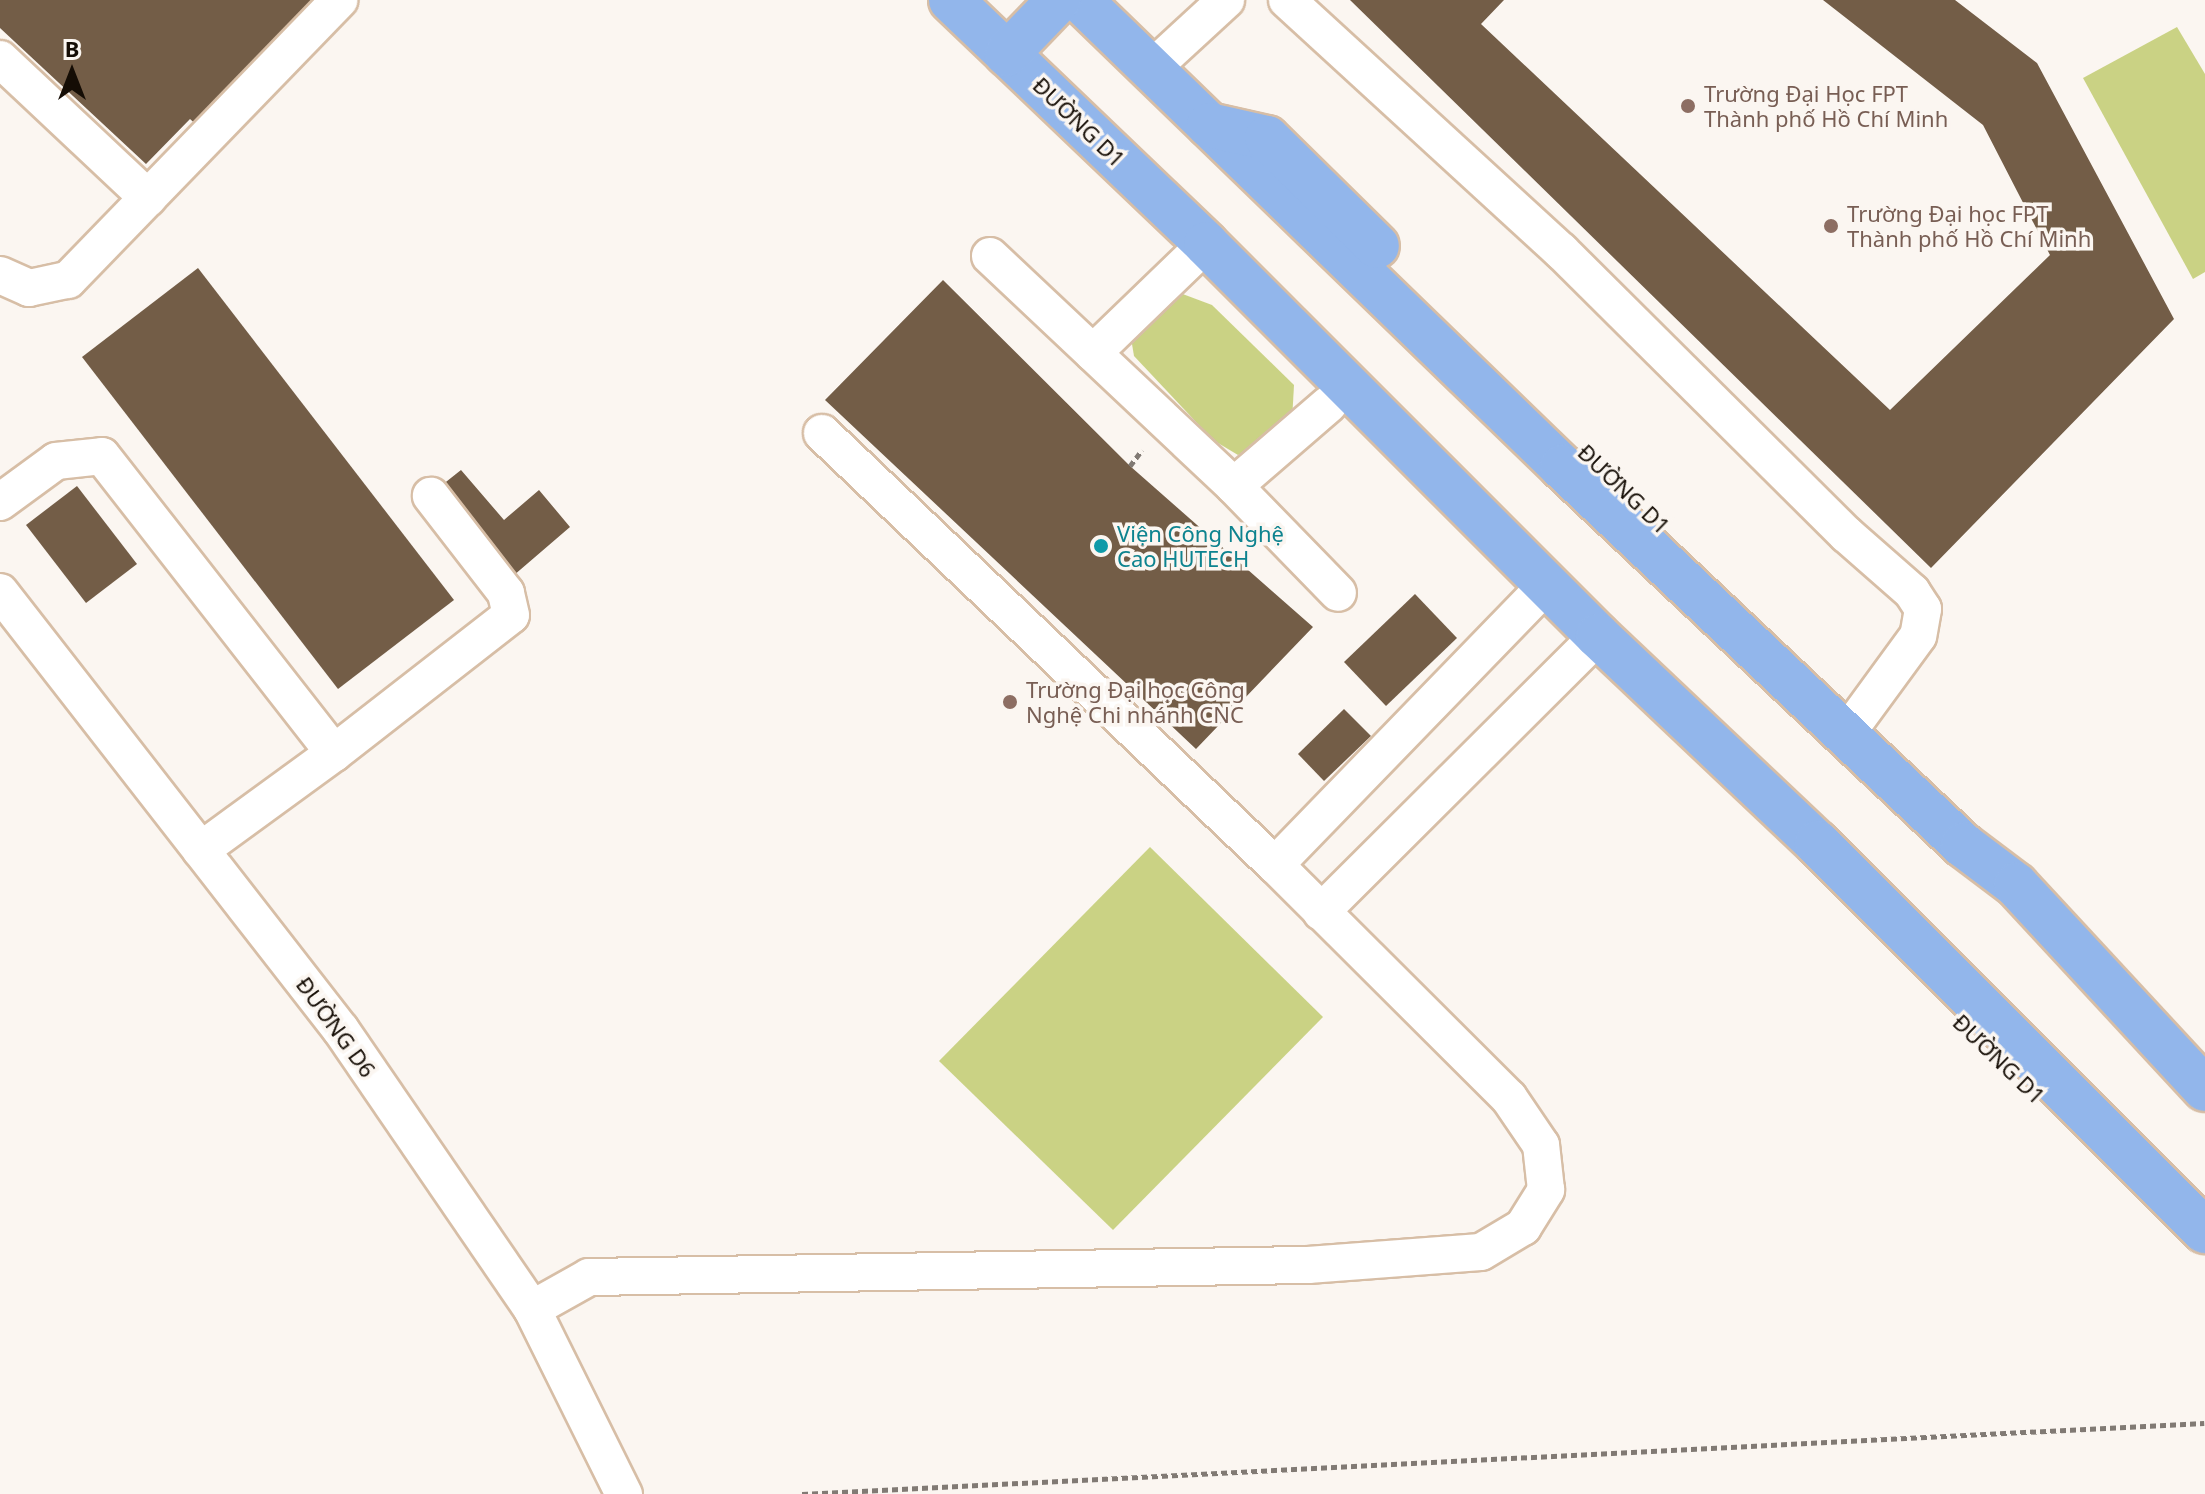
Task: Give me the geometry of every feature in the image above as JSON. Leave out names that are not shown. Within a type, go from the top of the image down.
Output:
[{"type":"main road","name":"ĐƯỜNG D1","points":[[951,0],[1206,244],[1598,636],[1817,843],[2205,1231]]},
{"type":"main road","points":[[1007,54],[1059,0]]},
{"type":"main road","name":"ĐƯỜNG D1","points":[[1080,0],[1791,683],[1963,845],[2016,885],[2205,1089]]},
{"type":"main road","name":"ĐƯỜNG D1","points":[[1209,125],[1267,138],[1858,718],[1990,837],[2016,885]]},
{"type":"main road","name":"ĐƯỜNG D1","points":[[1238,279],[1241,318],[1464,535],[1512,550]]},
{"type":"main road","name":"ĐƯỜNG D1","points":[[1817,843],[1834,897],[2205,1261]]},
{"type":"street","points":[[0,275],[29,288],[68,280],[339,0]]},
{"type":"street","points":[[1151,69],[1226,0]]},
{"type":"street","points":[[1287,0],[1561,251],[1846,534],[1912,592],[1923,609],[1918,636],[1858,718]]},
{"type":"street","points":[[0,59],[148,198]]},
{"type":"street","points":[[1093,353],[1206,244]]},
{"type":"street","points":[[990,256],[1234,486],[1338,593]]},
{"type":"street","points":[[1234,486],[1329,404]]},
{"type":"street","points":[[532,1309],[589,1277],[1308,1265],[1481,1252],[1503,1242],[1523,1227],[1546,1190],[1546,1166],[1530,1122],[1275,865],[822,433]]},
{"type":"street","points":[[0,502],[56,461],[102,456],[334,753]]},
{"type":"street","points":[[201,850],[334,753],[511,615],[506,593],[431,496]]},
{"type":"street","points":[[1275,865],[1546,585]]},
{"type":"street","name":"ĐƯỜNG D6","points":[[0,592],[341,1030],[532,1309],[624,1494]]},
{"type":"street","points":[[1321,912],[1598,636]]},
{"type":"path","points":[[802,1494],[2204,1423]]},
{"type":"green space","points":[[2177,27],[2205,74],[2205,272],[2193,279],[2083,78]]},
{"type":"green space","points":[[1180,293],[1212,305],[1294,385],[1292,421],[1272,440],[1238,455],[1213,440],[1134,356],[1131,338]]},
{"type":"green space","points":[[1150,847],[1323,1017],[1113,1230],[939,1061]]},
{"type":"building","points":[[0,0],[319,0],[199,127],[190,119],[146,164],[0,28]]},
{"type":"building","points":[[1350,0],[1504,0],[1481,24],[1890,410],[2050,255],[1983,125],[1823,0],[1955,0],[2037,63],[2174,319],[1931,568]]},
{"type":"building","points":[[198,268],[454,600],[338,689],[82,357]]},
{"type":"building","name":"Viện Công Nghệ Cao HUTECH","points":[[943,280],[1130,466],[1313,627],[1196,749],[825,400]]},
{"type":"building","points":[[461,470],[504,520],[539,490],[570,527],[507,581],[432,493]]},
{"type":"building","points":[[77,486],[137,564],[86,603],[26,525]]},
{"type":"building","points":[[1415,594],[1457,638],[1386,706],[1344,662]]},
{"type":"building","points":[[1344,709],[1371,736],[1324,781],[1298,754]]},
{"type":"place","name":"Trường Đại Học FPT Thành phố Hồ Chí Minh","points":[[1688,106]]},
{"type":"place","name":"Trường Đại học FPT Thành phố Hồ Chí Minh","points":[[1831,226]]},
{"type":"place","name":"Viện Công Nghệ Cao HUTECH","points":[[1101,546]]},
{"type":"place","name":"Trường Đại học Công Nghệ Chi nhánh CNC","points":[[1010,702]]}]
